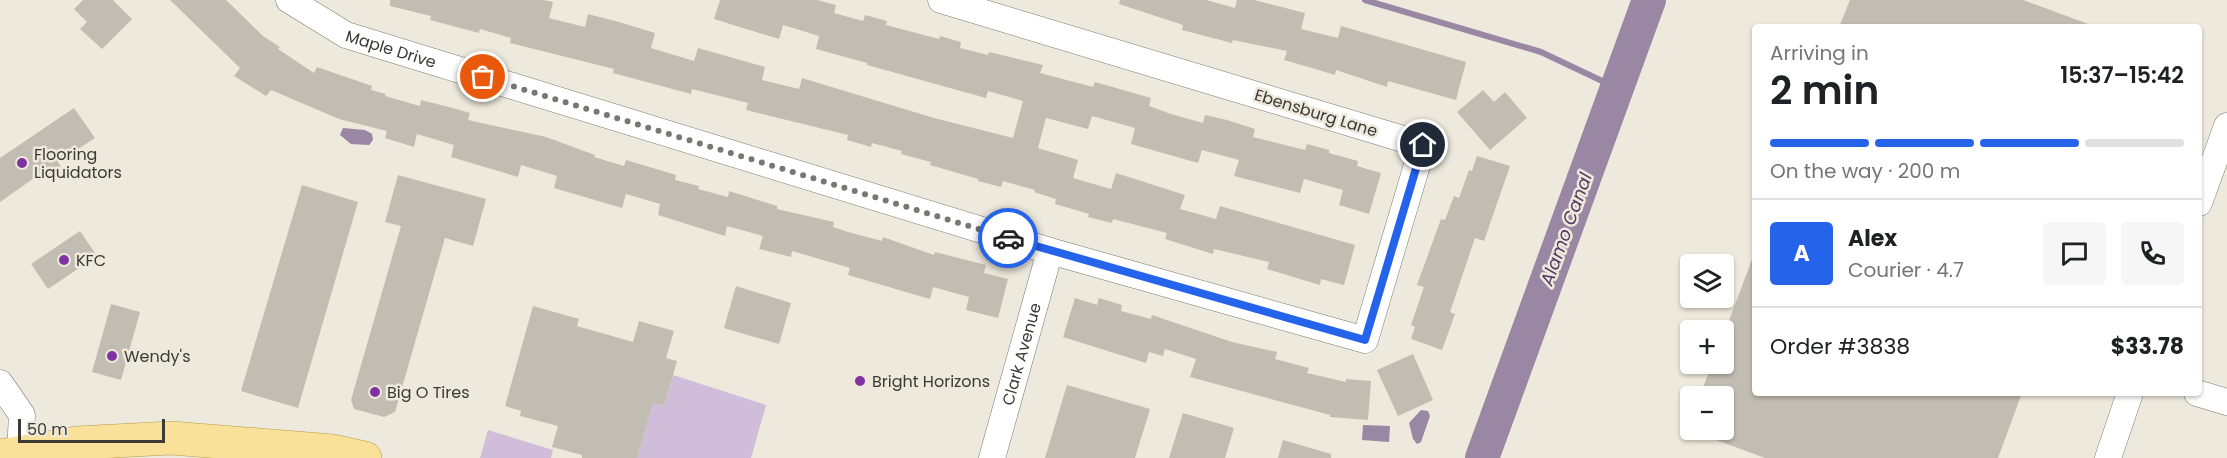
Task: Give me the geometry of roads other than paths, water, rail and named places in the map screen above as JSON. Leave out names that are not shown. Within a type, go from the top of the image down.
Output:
[{"type":"main road","points":[[11,451],[77,442],[171,438],[333,451],[365,458]]},
{"type":"street","name":"Maple Drive","points":[[289,0],[346,35],[1050,251]]},
{"type":"street","name":"Ebensburg Lane","points":[[941,0],[1423,145],[1365,340],[1050,251]]},
{"type":"street","points":[[2202,195],[2227,126]]},
{"type":"street","name":"Clark Avenue","points":[[992,458],[1050,251]]},
{"type":"street","points":[[0,383],[22,415],[11,451]]},
{"type":"street","points":[[2202,394],[2227,402]]},
{"type":"street","points":[[2108,458],[2129,396]]},
{"type":"waterway","points":[[1365,0],[1541,52],[1617,88]]},
{"type":"waterway","name":"Alamo Canal","points":[[1482,458],[1649,0]]},
{"type":"place","name":"Flooring Liquidators","points":[[22,163]]},
{"type":"place","name":"KFC","points":[[64,260]]},
{"type":"place","name":"Wendy's","points":[[112,356]]},
{"type":"place","name":"Bright Horizons","points":[[860,381]]},
{"type":"place","name":"Big O Tires","points":[[375,392]]}]
